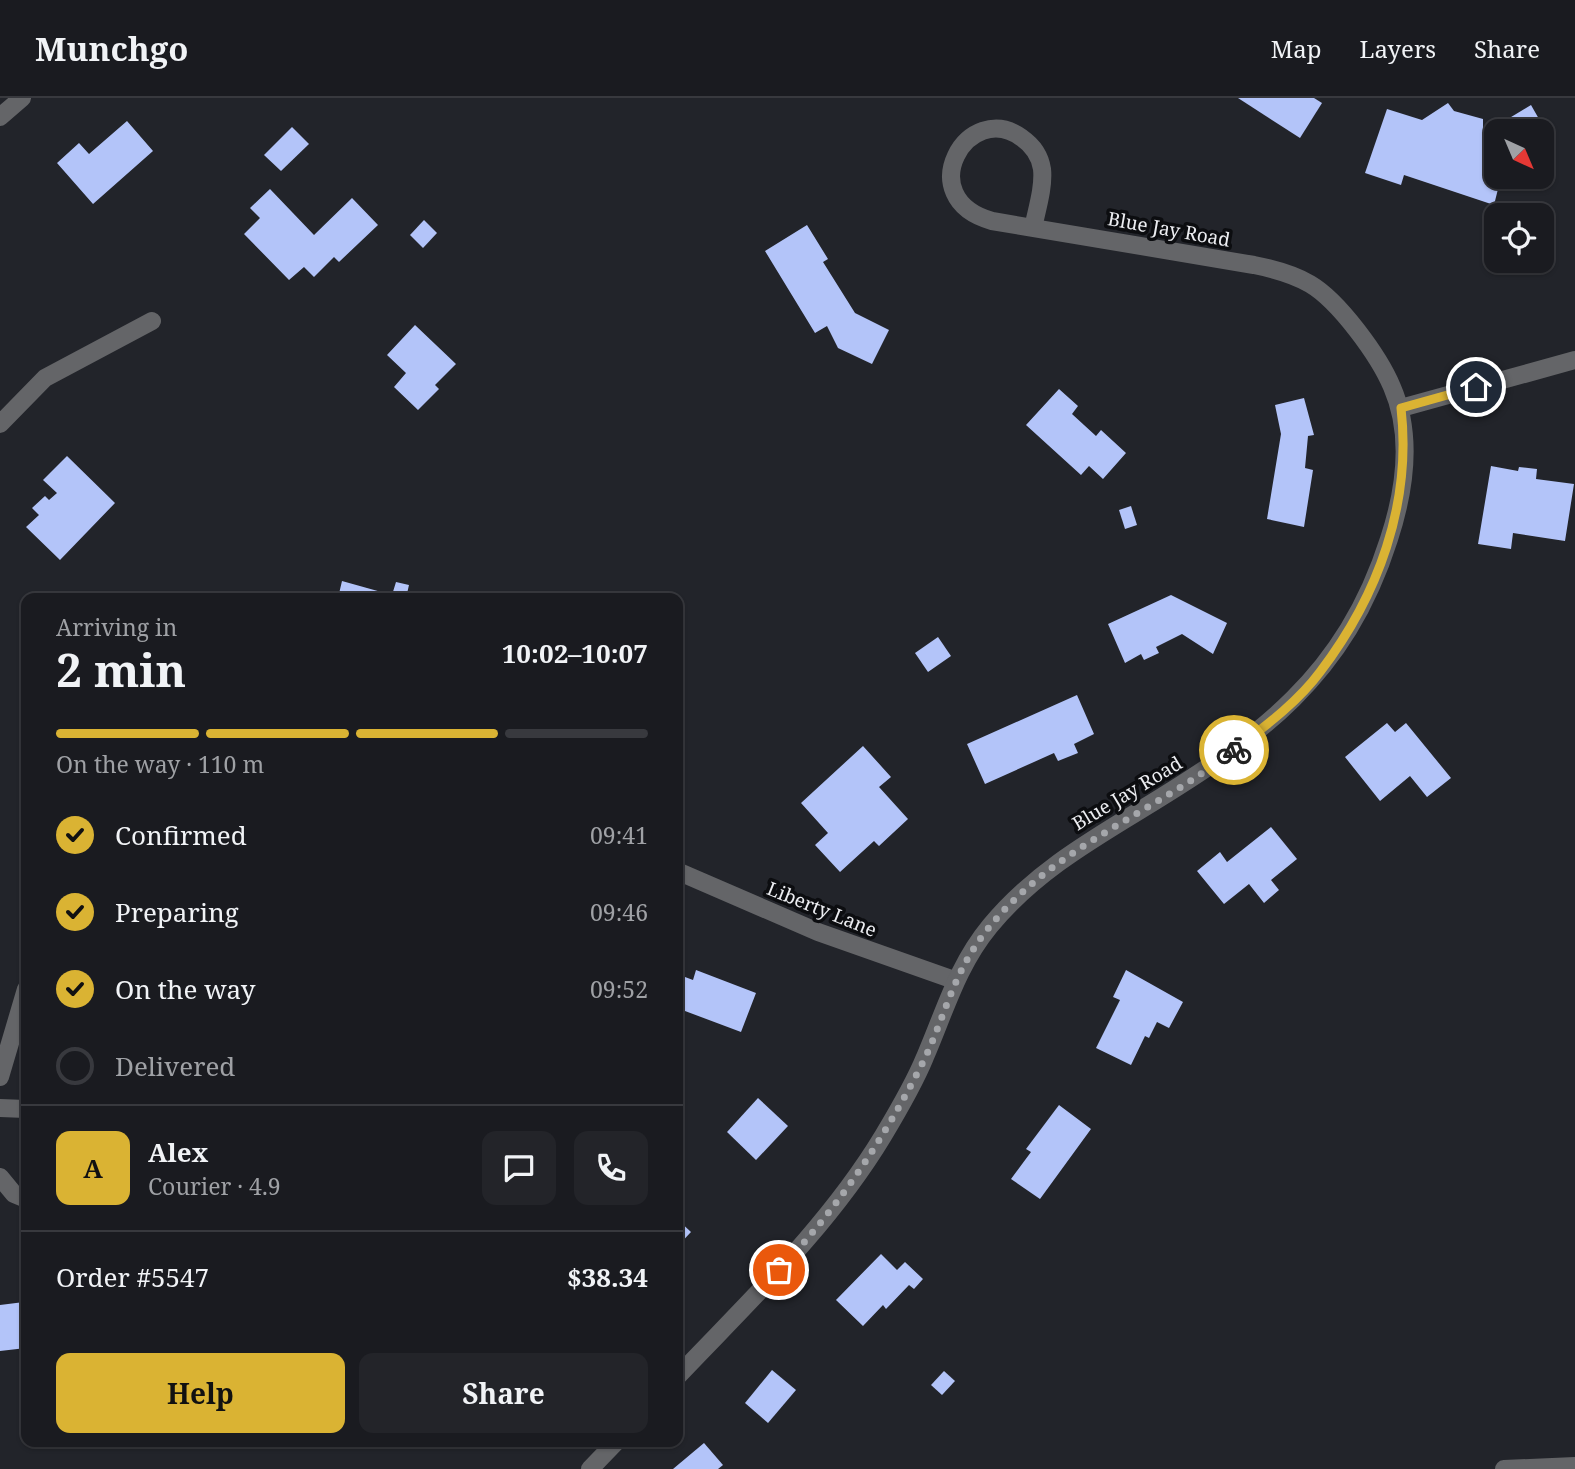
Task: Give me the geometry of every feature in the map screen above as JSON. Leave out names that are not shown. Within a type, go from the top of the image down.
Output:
[{"type":"street","name":"Blue Jay Road","points":[[683,1371],[813,1234],[839,1202],[903,1101],[925,1058],[954,980],[988,928],[1037,877],[1068,854],[1221,761],[1278,716],[1319,673],[1351,627],[1377,577],[1403,482],[1405,442],[1401,408],[1387,375],[1335,305],[1312,285],[1280,271],[1254,265],[1033,228],[979,217],[958,200],[950,172],[954,157],[974,135],[988,130],[1003,130],[1029,143],[1038,155],[1041,182],[1033,228]]},
{"type":"street","points":[[0,424],[45,378],[152,321]]},
{"type":"street","points":[[1401,408],[1575,360]]},
{"type":"street","name":"Liberty Lane","points":[[683,874],[818,932],[954,980]]},
{"type":"street","points":[[0,1077],[21,1006]]},
{"type":"street","points":[[0,1108],[21,1109]]},
{"type":"street","points":[[0,1178],[21,1197]]},
{"type":"street","points":[[590,1469],[611,1447]]},
{"type":"street","points":[[1504,1469],[1575,1466]]},
{"type":"building","points":[[1238,98],[1314,98],[1322,103],[1300,138]]},
{"type":"building","points":[[1448,103],[1454,111],[1483,119],[1484,189],[1498,189],[1494,203],[1404,175],[1401,185],[1365,173],[1387,109],[1422,120]]},
{"type":"building","points":[[1531,105],[1539,119],[1508,119]]},
{"type":"building","points":[[127,121],[153,151],[93,204],[57,163],[79,143],[89,154]]},
{"type":"building","points":[[292,127],[309,144],[281,171],[264,155]]},
{"type":"building","points":[[270,189],[314,235],[352,198],[378,225],[339,262],[334,257],[314,277],[304,267],[289,280],[244,234],[260,218],[250,208]]},
{"type":"building","points":[[424,220],[437,233],[423,248],[410,235]]},
{"type":"building","points":[[807,225],[828,259],[823,262],[855,313],[889,330],[872,364],[838,348],[827,326],[815,333],[765,251]]},
{"type":"building","points":[[415,325],[456,364],[435,385],[439,389],[418,410],[394,387],[406,373],[387,355]]},
{"type":"building","points":[[1059,389],[1078,406],[1072,414],[1096,436],[1101,430],[1126,453],[1103,479],[1089,466],[1081,475],[1026,425]]},
{"type":"building","points":[[1304,398],[1314,435],[1308,436],[1305,468],[1313,470],[1304,527],[1267,519],[1281,434],[1275,405]]},
{"type":"building","points":[[67,456],[115,503],[60,560],[26,527],[39,515],[32,508],[45,496],[49,500],[57,493],[43,480]]},
{"type":"building","points":[[1491,466],[1518,471],[1519,467],[1537,469],[1536,479],[1574,484],[1565,541],[1513,533],[1511,549],[1478,544]]},
{"type":"building","points":[[1131,506],[1137,525],[1125,529],[1119,510]]},
{"type":"building","points":[[342,581],[385,593],[339,593]]},
{"type":"building","points":[[396,582],[409,585],[407,593],[393,593]]},
{"type":"building","points":[[1171,595],[1227,623],[1213,654],[1182,634],[1156,647],[1159,653],[1144,660],[1141,654],[1125,663],[1108,624]]},
{"type":"building","points":[[938,637],[951,656],[928,672],[915,653]]},
{"type":"building","points":[[1077,695],[1094,734],[1074,744],[1078,753],[1058,761],[1054,753],[985,784],[967,744]]},
{"type":"building","points":[[1387,723],[1395,732],[1406,723],[1451,778],[1427,797],[1410,776],[1380,801],[1345,757]]},
{"type":"building","points":[[863,746],[891,777],[879,787],[908,819],[879,846],[874,841],[840,872],[815,845],[828,833],[801,803]]},
{"type":"building","points":[[1271,827],[1297,859],[1271,880],[1279,890],[1264,903],[1249,884],[1224,904],[1197,871],[1220,852],[1227,862]]},
{"type":"building","points":[[696,970],[756,993],[741,1032],[683,1010],[683,976],[693,980]]},
{"type":"building","points":[[1126,970],[1183,1002],[1169,1028],[1157,1022],[1149,1038],[1145,1036],[1131,1065],[1096,1048],[1120,1000],[1113,997]]},
{"type":"building","points":[[758,1098],[788,1126],[756,1160],[727,1132]]},
{"type":"building","points":[[1059,1105],[1091,1129],[1040,1199],[1011,1179],[1031,1152],[1026,1149]]},
{"type":"building","points":[[683,1225],[691,1232],[683,1241]]},
{"type":"building","points":[[881,1254],[897,1270],[905,1262],[923,1279],[914,1289],[909,1285],[886,1309],[883,1305],[863,1326],[836,1300]]},
{"type":"building","points":[[21,1302],[21,1349],[0,1351],[0,1305]]},
{"type":"building","points":[[772,1370],[796,1390],[768,1423],[745,1403]]},
{"type":"building","points":[[944,1371],[955,1381],[942,1395],[931,1385]]},
{"type":"building","points":[[704,1443],[723,1465],[718,1469],[673,1469]]},
{"type":"way so far","points":[[779,1270],[839,1202],[883,1136],[925,1058],[954,980],[971,950],[1012,900],[1068,854],[1221,761],[1234,750]]},
{"type":"route","points":[[1234,750],[1278,716],[1319,673],[1351,627],[1377,577],[1403,482],[1405,442],[1401,408],[1476,387]]}]
